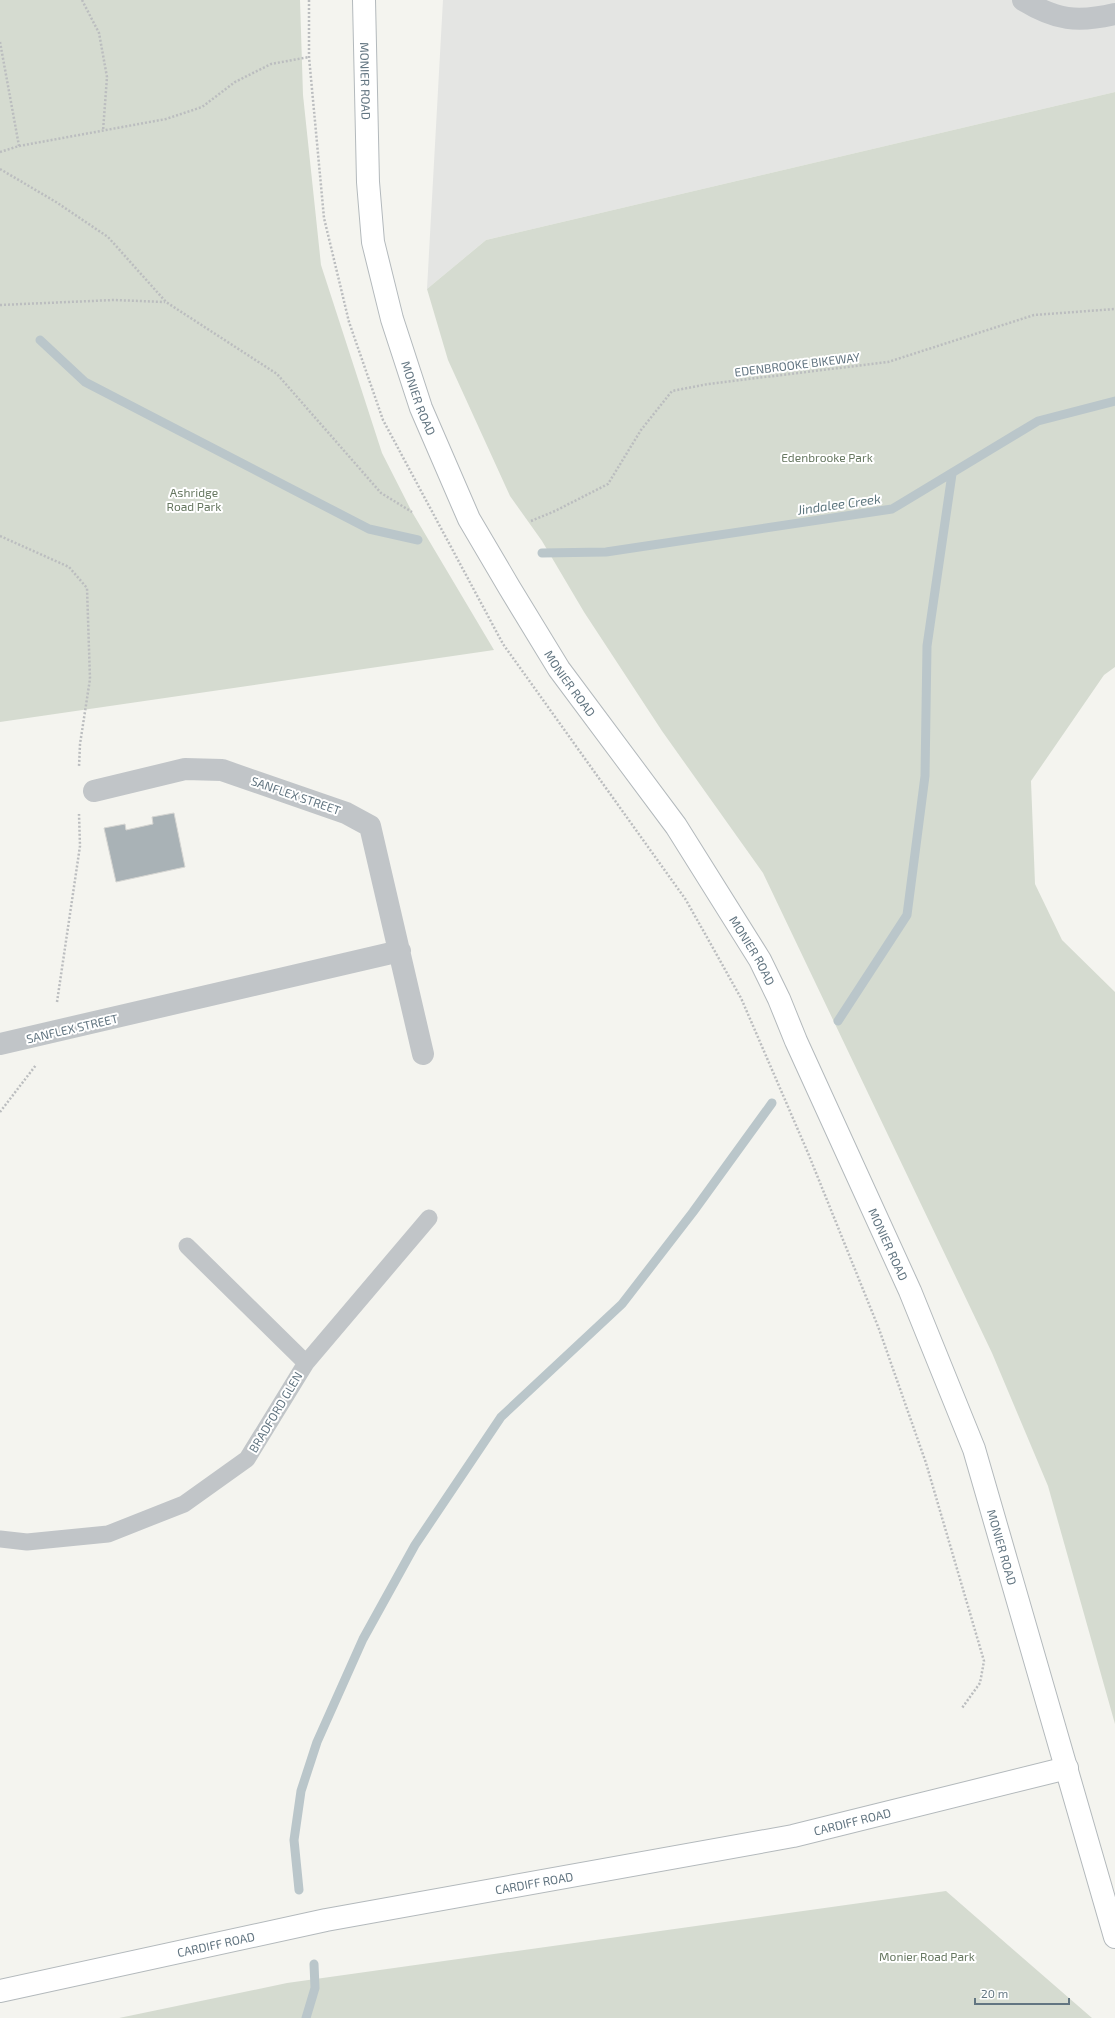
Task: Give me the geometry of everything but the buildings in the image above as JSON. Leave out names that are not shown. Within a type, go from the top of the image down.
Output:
[{"type":"main road","name":"MONIER ROAD","points":[[364,0],[368,182],[373,242],[392,319],[421,408],[469,519],[508,586],[559,669],[676,826],[760,960],[779,999],[796,1041],[910,1290],[974,1449],[1068,1768],[1115,1936]]},
{"type":"main road","name":"CARDIFF ROAD","points":[[0,1991],[326,1920],[793,1836],[1068,1768]]},
{"type":"street","points":[[1023,0],[1061,18],[1094,19],[1115,14]]},
{"type":"street","name":"SANFLEX STREET","points":[[94,791],[185,769],[222,770],[346,813],[370,826],[423,1054]]},
{"type":"street","name":"SANFLEX STREET","points":[[0,1044],[400,951]]},
{"type":"lane","name":"BRADFORD GLEN","points":[[0,1539],[27,1542],[108,1534],[184,1504],[247,1459],[306,1363],[429,1218]]},
{"type":"lane","name":"BRADFORD GLEN","points":[[187,1246],[306,1363]]},
{"type":"path","points":[[82,0],[99,33],[107,77],[103,131]]},
{"type":"path","points":[[309,0],[309,57],[324,218],[349,322],[383,420],[503,644],[686,900],[741,998],[808,1152],[876,1322],[926,1463],[984,1661],[980,1683],[962,1708]]},
{"type":"path","points":[[0,42],[19,146]]},
{"type":"path","points":[[0,152],[19,146],[166,119],[202,106],[235,82],[271,64],[309,57]]},
{"type":"path","points":[[0,169],[56,202],[108,237],[166,302],[277,374],[381,493],[412,512]]},
{"type":"path","points":[[0,304],[114,300],[166,302]]},
{"type":"path","name":"EDENBROOKE BIKEWAY","points":[[531,520],[556,511],[608,484],[641,430],[672,391],[708,384],[888,362],[1034,315],[1115,309]]},
{"type":"path","points":[[0,536],[69,568],[87,588],[90,680],[80,744],[79,773]]},
{"type":"path","points":[[0,1112],[36,1065],[57,1005],[80,846],[79,809]]},
{"type":"shaded area","points":[[443,0],[1115,0],[1115,92],[486,240],[427,289]]},
{"type":"green space","name":"Ashridge Road Park","points":[[0,0],[300,0],[303,95],[321,265],[382,453],[412,512],[494,650],[0,722]]},
{"type":"green space","name":"Edenbrooke Park","points":[[1115,92],[1115,667],[1104,675],[1031,781],[1035,884],[1062,940],[1115,992],[1115,1724],[1048,1486],[992,1353],[763,873],[662,731],[584,612],[542,541],[510,496],[448,360],[427,289],[486,240]]},
{"type":"green space","name":"Monier Road Park","points":[[946,1891],[1092,2018],[119,2018],[287,1983]]},
{"type":"waterway","points":[[40,340],[85,382],[369,529],[418,540]]},
{"type":"waterway","name":"Jindalee Creek","points":[[542,553],[606,552],[892,509],[1038,421],[1115,401]]},
{"type":"waterway","points":[[838,1021],[907,915],[925,776],[927,646],[952,474]]},
{"type":"waterway","points":[[299,1890],[294,1840],[301,1791],[317,1742],[363,1639],[415,1545],[501,1417],[622,1304],[693,1212],[772,1103]]},
{"type":"waterway","points":[[306,2018],[315,1988],[314,1964]]}]
